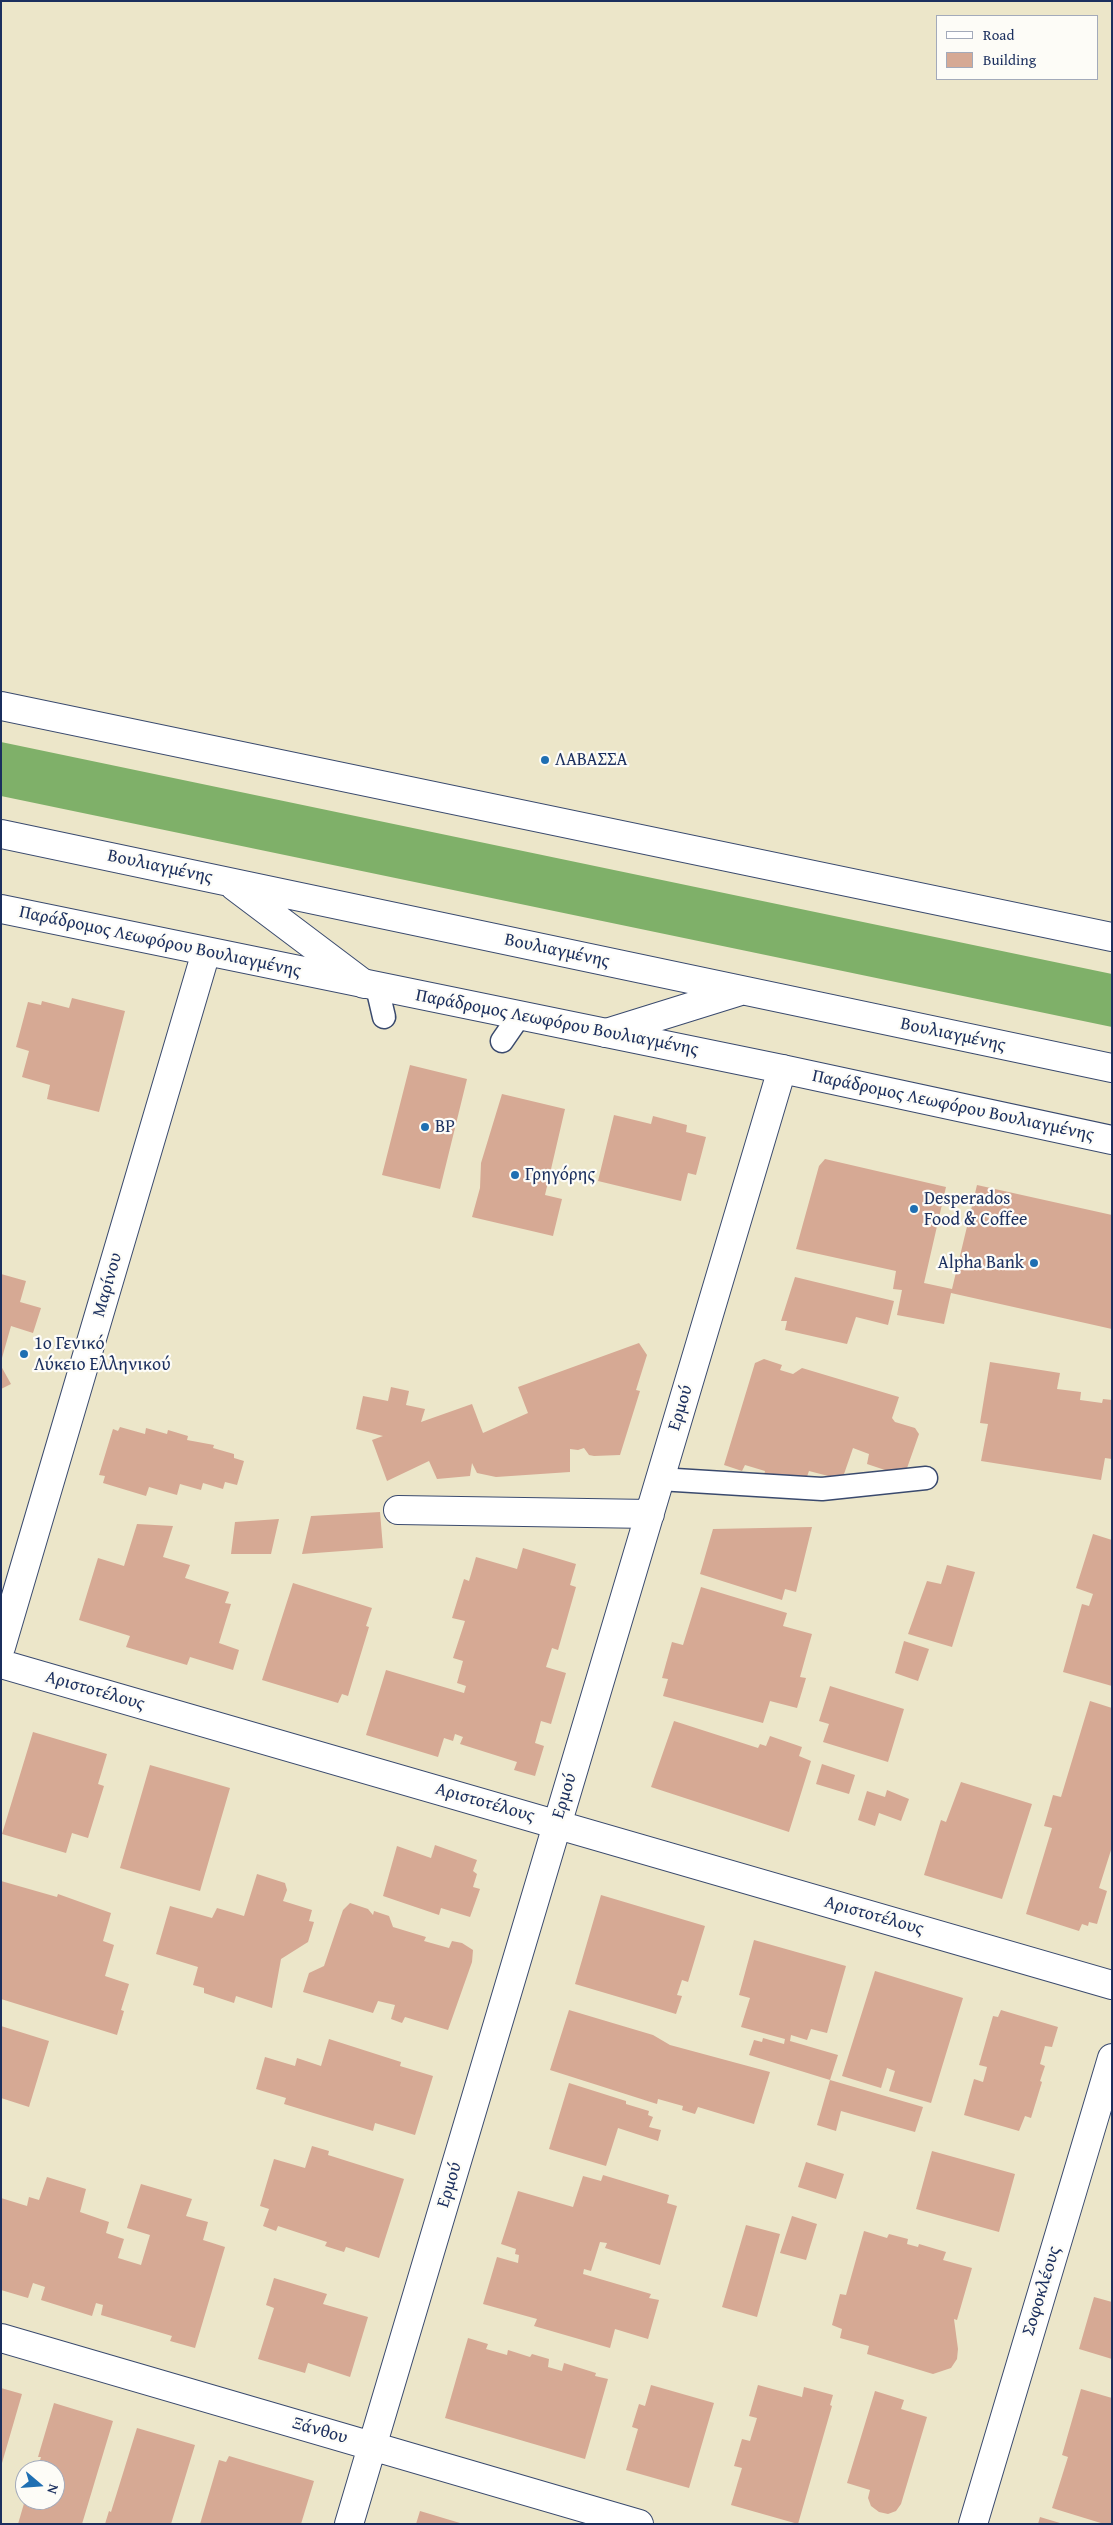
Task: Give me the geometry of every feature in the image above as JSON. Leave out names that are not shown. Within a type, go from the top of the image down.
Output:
[{"type":"street","points":[[1,706],[1112,937]]},
{"type":"street","name":"Βουλιαγμένης","points":[[1,834],[1112,1068]]},
{"type":"street","points":[[229,882],[370,986]]},
{"type":"street","name":"Παράδρομος Λεωφόρου Βουλιαγμένης","points":[[1,909],[370,986],[606,1032],[1112,1140]]},
{"type":"street","name":"Μαρίνου","points":[[1,1647],[206,952]]},
{"type":"street","points":[[606,1032],[744,990]]},
{"type":"street","name":"Ερμού","points":[[349,2524],[782,1069]]},
{"type":"street","points":[[398,1510],[650,1514]]},
{"type":"street","name":"Αριστοτέλους","points":[[1,1664],[1112,1985]]},
{"type":"street","name":"Σοφοκλέους","points":[[973,2524],[1112,2058]]},
{"type":"street","name":"Ξάνθου","points":[[1,2338],[639,2524]]},
{"type":"lane","points":[[370,986],[384,1017]]},
{"type":"lane","points":[[502,1041],[520,1015]]},
{"type":"lane","points":[[659,1480],[822,1489],[926,1478]]},
{"type":"green space","points":[[1,742],[1112,974],[1112,1027],[1,796]]},
{"type":"building","points":[[72,998],[125,1011],[99,1112],[47,1099],[50,1085],[22,1077],[29,1051],[16,1047],[28,1002],[41,1005],[42,1001],[69,1008]]},
{"type":"building","name":"BP","points":[[410,1065],[467,1079],[440,1189],[382,1175]]},
{"type":"building","name":"Γρηγόρης","points":[[502,1094],[565,1109],[545,1195],[562,1199],[553,1236],[472,1217],[480,1188],[481,1163]]},
{"type":"building","points":[[614,1115],[651,1124],[653,1116],[687,1125],[686,1132],[706,1137],[696,1175],[688,1173],[681,1201],[598,1181]]},
{"type":"building","points":[[825,1159],[946,1187],[924,1283],[952,1289],[977,1185],[1112,1215],[1112,1329],[951,1293],[944,1324],[897,1315],[902,1290],[893,1289],[896,1271],[796,1249],[819,1166]]},
{"type":"building","points":[[1,1274],[26,1281],[20,1302],[41,1308],[33,1333],[11,1326],[2,1358]]},
{"type":"building","points":[[795,1277],[894,1301],[888,1325],[856,1317],[847,1344],[785,1330],[787,1321],[781,1321]]},
{"type":"building","points":[[639,1343],[647,1355],[636,1390],[640,1391],[620,1455],[594,1456],[589,1455],[584,1448],[578,1450],[570,1449],[570,1472],[496,1477],[477,1473],[472,1463],[470,1476],[437,1479],[429,1461],[387,1481],[372,1440],[383,1436],[356,1429],[363,1396],[388,1401],[391,1387],[409,1391],[406,1405],[425,1409],[421,1422],[472,1404],[483,1433],[528,1413],[518,1387]]},
{"type":"building","points":[[764,1359],[782,1365],[780,1370],[793,1374],[802,1368],[899,1397],[892,1418],[895,1422],[915,1428],[919,1434],[906,1471],[900,1475],[867,1464],[869,1454],[853,1448],[843,1477],[836,1478],[809,1471],[803,1488],[764,1476],[765,1471],[745,1465],[742,1471],[724,1465],[755,1363]]},
{"type":"building","points":[[990,1362],[1060,1373],[1057,1389],[1081,1392],[1080,1400],[1102,1403],[1103,1399],[1112,1400],[1112,1459],[1105,1458],[1101,1480],[981,1461],[988,1424],[980,1423]]},
{"type":"building","points":[[1,1366],[11,1384],[1,1389]]},
{"type":"building","points":[[120,1427],[145,1434],[146,1428],[167,1434],[168,1430],[188,1436],[187,1440],[214,1445],[213,1448],[234,1454],[234,1458],[244,1461],[237,1485],[225,1482],[223,1489],[203,1483],[201,1490],[180,1484],[177,1495],[149,1487],[146,1496],[103,1483],[105,1476],[99,1475],[113,1429],[118,1431]]},
{"type":"building","points":[[380,1512],[383,1548],[302,1554],[311,1516]]},
{"type":"building","points":[[279,1519],[271,1554],[231,1554],[235,1522]]},
{"type":"building","points":[[137,1524],[173,1526],[163,1557],[190,1565],[185,1578],[229,1592],[225,1603],[231,1604],[219,1643],[239,1650],[233,1670],[190,1657],[187,1665],[126,1647],[130,1636],[79,1620],[98,1558],[124,1566]]},
{"type":"building","points":[[812,1527],[796,1592],[785,1589],[782,1600],[700,1574],[713,1529]]},
{"type":"building","points":[[1093,1534],[1112,1540],[1112,1686],[1063,1672],[1082,1604],[1089,1606],[1093,1594],[1076,1588]]},
{"type":"building","points":[[523,1548],[576,1564],[570,1585],[576,1587],[558,1650],[552,1648],[546,1667],[566,1673],[551,1724],[541,1721],[535,1743],[544,1746],[535,1776],[514,1770],[517,1762],[460,1744],[463,1737],[455,1734],[453,1741],[444,1738],[438,1757],[366,1735],[386,1670],[464,1693],[466,1686],[457,1683],[463,1661],[453,1658],[465,1621],[452,1618],[464,1579],[469,1581],[476,1557],[517,1569]]},
{"type":"building","points":[[947,1565],[975,1572],[952,1647],[908,1634],[927,1581],[941,1584]]},
{"type":"building","points":[[293,1583],[372,1608],[366,1626],[369,1627],[348,1696],[342,1694],[338,1703],[262,1680]]},
{"type":"building","points":[[701,1587],[787,1613],[783,1626],[812,1634],[800,1677],[806,1678],[797,1708],[770,1701],[763,1723],[663,1696],[668,1679],[662,1678],[672,1642],[683,1645]]},
{"type":"building","points":[[904,1641],[929,1649],[918,1681],[895,1673]]},
{"type":"building","points":[[830,1686],[904,1709],[888,1762],[823,1742],[829,1724],[819,1721]]},
{"type":"building","points":[[1090,1701],[1112,1708],[1112,1847],[1099,1888],[1107,1891],[1097,1924],[1089,1922],[1088,1926],[1082,1924],[1079,1931],[1026,1914],[1052,1828],[1044,1826],[1053,1795],[1061,1797]]},
{"type":"building","points":[[674,1721],[758,1748],[760,1744],[766,1746],[770,1736],[802,1747],[799,1756],[811,1761],[789,1832],[651,1787]]},
{"type":"building","points":[[33,1732],[107,1754],[98,1784],[104,1786],[88,1838],[72,1833],[66,1853],[2,1834]]},
{"type":"building","points":[[822,1764],[855,1775],[849,1794],[816,1784]]},
{"type":"building","points":[[150,1765],[230,1788],[200,1891],[120,1868]]},
{"type":"building","points":[[961,1782],[1032,1804],[1002,1899],[924,1875],[941,1820],[946,1822]]},
{"type":"building","points":[[887,1790],[909,1799],[901,1821],[879,1813],[875,1826],[858,1820],[867,1791],[885,1797]]},
{"type":"building","points":[[435,1845],[477,1860],[473,1871],[477,1874],[473,1887],[480,1889],[470,1917],[441,1908],[439,1915],[383,1896],[397,1846],[431,1858]]},
{"type":"building","points":[[257,1874],[285,1883],[287,1890],[283,1901],[312,1910],[309,1921],[314,1922],[308,1942],[281,1959],[272,2008],[236,1996],[234,2003],[204,1993],[204,1988],[193,1985],[198,1967],[156,1954],[170,1906],[212,1918],[217,1908],[244,1916]]},
{"type":"building","points":[[1,1881],[57,1897],[58,1894],[111,1913],[103,1941],[114,1945],[105,1976],[129,1984],[121,2010],[124,2011],[117,2035],[1,1999]]},
{"type":"building","points":[[601,1895],[705,1926],[688,1982],[682,1980],[677,1995],[682,1996],[676,2014],[575,1984]]},
{"type":"building","points":[[350,1903],[368,1909],[373,1915],[374,1911],[389,1916],[393,1927],[426,1937],[424,1941],[449,1948],[452,1941],[462,1943],[473,1950],[472,1962],[448,2030],[405,2017],[402,2023],[391,2019],[395,2005],[378,2001],[373,2013],[303,1992],[309,1973],[324,1966],[343,1910]]},
{"type":"building","points":[[754,1940],[846,1966],[827,2033],[811,2029],[807,2040],[791,2035],[790,2041],[838,2055],[830,2080],[749,2055],[754,2040],[762,2042],[763,2038],[784,2044],[785,2039],[741,2027],[750,1998],[739,1995]]},
{"type":"building","points":[[875,1971],[963,1998],[931,2103],[889,2091],[895,2071],[887,2068],[881,2088],[842,2076]]},
{"type":"building","points":[[569,2010],[653,2035],[670,2045],[770,2072],[754,2124],[698,2107],[695,2114],[682,2110],[683,2106],[658,2099],[657,2104],[550,2070]]},
{"type":"building","points":[[1001,2010],[1058,2027],[1052,2047],[1045,2046],[1040,2064],[1045,2066],[1040,2081],[1042,2082],[1031,2118],[1025,2116],[1019,2131],[964,2115],[974,2079],[983,2082],[987,2067],[979,2065],[993,2016],[998,2017]]},
{"type":"building","points":[[1,2026],[49,2041],[29,2107],[1,2098]]},
{"type":"building","points":[[329,2039],[401,2062],[400,2066],[433,2076],[415,2135],[375,2123],[373,2131],[284,2104],[286,2098],[256,2089],[265,2057],[295,2066],[297,2058],[321,2066]]},
{"type":"building","points":[[830,2080],[923,2107],[915,2132],[841,2111],[836,2131],[817,2125]]},
{"type":"building","points":[[569,2083],[626,2101],[626,2104],[649,2111],[648,2115],[653,2117],[649,2127],[661,2130],[658,2141],[618,2128],[606,2166],[549,2149]]},
{"type":"building","points":[[312,2146],[329,2151],[328,2155],[404,2179],[379,2258],[346,2247],[344,2252],[325,2246],[327,2242],[278,2226],[276,2231],[263,2226],[269,2209],[260,2206],[274,2159],[305,2168]]},
{"type":"building","points":[[932,2151],[1015,2174],[999,2232],[916,2209]]},
{"type":"building","points":[[806,2162],[844,2174],[836,2199],[798,2187]]},
{"type":"building","points":[[603,2175],[669,2195],[667,2203],[677,2206],[660,2265],[605,2248],[607,2243],[600,2242],[591,2271],[584,2269],[583,2274],[651,2294],[649,2298],[659,2300],[648,2339],[615,2329],[610,2348],[534,2326],[537,2319],[483,2304],[497,2257],[518,2263],[519,2255],[515,2254],[516,2249],[501,2244],[518,2191],[573,2207],[583,2176],[601,2181]]},
{"type":"building","points":[[47,2177],[86,2189],[80,2212],[109,2222],[106,2233],[124,2239],[118,2258],[141,2265],[150,2235],[127,2228],[141,2184],[192,2199],[186,2216],[208,2222],[203,2240],[225,2247],[195,2348],[170,2341],[172,2336],[101,2315],[103,2305],[96,2303],[92,2316],[41,2300],[45,2287],[33,2283],[28,2298],[1,2290],[1,2198],[27,2206],[29,2197],[39,2200]]},
{"type":"building","points":[[792,2216],[817,2224],[806,2260],[780,2253]]},
{"type":"building","points":[[746,2225],[780,2234],[757,2317],[722,2307]]},
{"type":"building","points":[[864,2231],[887,2238],[889,2234],[908,2239],[907,2244],[918,2247],[919,2244],[946,2252],[943,2260],[972,2268],[957,2320],[954,2319],[958,2349],[957,2359],[951,2368],[933,2374],[867,2354],[869,2346],[840,2338],[842,2329],[832,2325],[840,2294],[846,2295]]},
{"type":"building","points":[[274,2278],[327,2294],[323,2304],[368,2317],[350,2377],[308,2363],[305,2373],[258,2359],[274,2308],[266,2305]]},
{"type":"building","points":[[1094,2297],[1112,2302],[1112,2359],[1079,2349]]},
{"type":"building","points":[[468,2338],[488,2344],[486,2349],[507,2355],[508,2350],[530,2357],[532,2354],[549,2359],[548,2367],[562,2371],[564,2363],[596,2373],[595,2376],[608,2379],[585,2459],[445,2418]]},
{"type":"building","points":[[651,2385],[714,2403],[689,2488],[626,2470],[638,2429],[632,2427],[639,2404],[645,2406]]},
{"type":"building","points":[[758,2385],[802,2397],[804,2387],[833,2395],[830,2405],[832,2406],[798,2524],[731,2505],[742,2468],[734,2466],[742,2439],[750,2441],[757,2418],[749,2416]]},
{"type":"building","points":[[1,2388],[22,2394],[2,2463],[1,2463]]},
{"type":"building","points":[[1081,2389],[1112,2398],[1112,2524],[1104,2524],[1052,2508],[1068,2457],[1062,2455]]},
{"type":"building","points":[[875,2391],[904,2400],[901,2409],[927,2417],[901,2504],[896,2511],[888,2514],[879,2512],[871,2506],[868,2498],[870,2490],[847,2483]]},
{"type":"building","points":[[54,2403],[113,2421],[82,2524],[18,2524],[22,2510],[65,2510],[65,2460],[40,2460],[41,2457],[38,2457]]},
{"type":"building","points":[[137,2428],[195,2445],[171,2524],[105,2524],[109,2511],[111,2512]]},
{"type":"building","points":[[229,2456],[314,2481],[301,2524],[200,2524],[219,2460],[226,2462]]},
{"type":"building","points":[[420,2511],[460,2523],[460,2524],[416,2524]]},
{"type":"building","points":[[1040,2517],[1060,2523],[1060,2524],[1038,2524]]},
{"type":"place","name":"ΛΑΒΑΣΣΑ","points":[[545,760]]},
{"type":"place","name":"BP","points":[[425,1127]]},
{"type":"place","name":"Γρηγόρης","points":[[515,1175]]},
{"type":"place","name":"Desperados Food & Coffee","points":[[914,1209]]},
{"type":"place","name":"Alpha Bank","points":[[1034,1263]]},
{"type":"place","name":"1ο Γενικό Λύκειο Ελληνικού","points":[[24,1354]]}]
